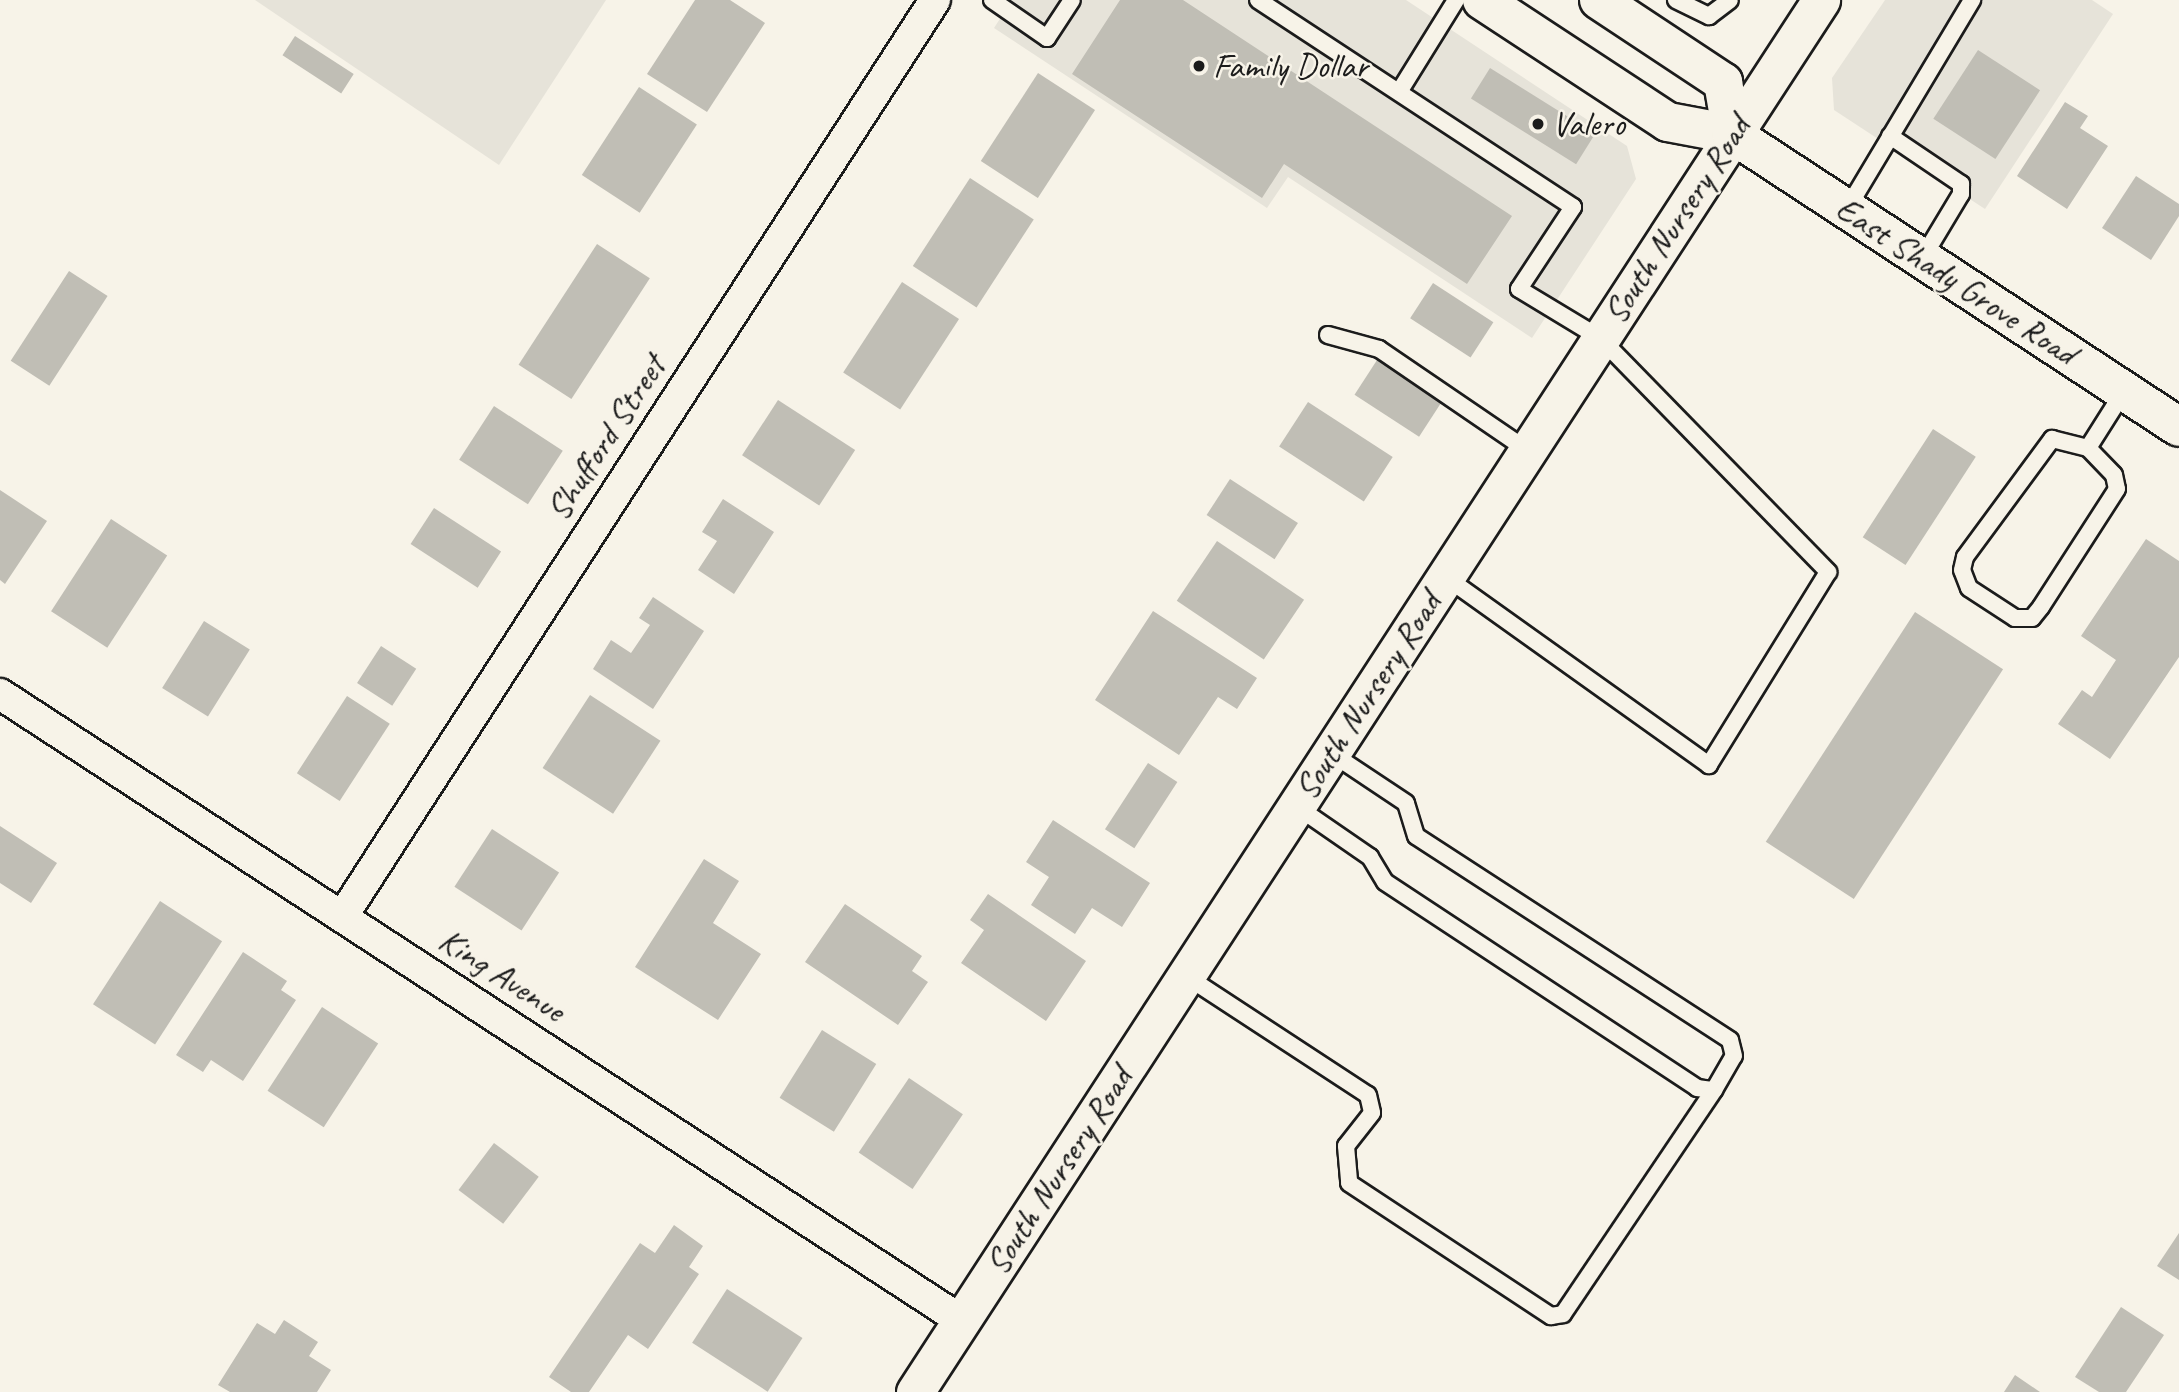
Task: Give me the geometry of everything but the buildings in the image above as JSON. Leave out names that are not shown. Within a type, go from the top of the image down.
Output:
[{"type":"main road","name":"East Shady Grove Road","points":[[1482,0],[1668,122],[1732,134],[2179,427]]},
{"type":"main road","points":[[1599,0],[1723,82],[1732,134]]},
{"type":"street","name":"Shufford Street","points":[[342,918],[936,0]]},
{"type":"street","name":"South Nursery Road","points":[[915,1392],[1820,0]]},
{"type":"street","name":"King Avenue","points":[[0,694],[962,1321]]},
{"type":"lane","points":[[992,0],[1047,38],[1073,0]]},
{"type":"lane","points":[[1258,0],[1573,207],[1519,289],[1600,338],[1828,572],[1709,765],[1445,577]]},
{"type":"lane","points":[[1399,92],[1455,0]]},
{"type":"lane","points":[[1676,0],[1709,16],[1730,0]]},
{"type":"lane","points":[[1847,209],[1972,0]]},
{"type":"lane","points":[[1890,136],[1961,184],[1961,194],[1922,259]]},
{"type":"lane","points":[[1328,335],[1380,349],[1527,450]]},
{"type":"lane","points":[[2088,448],[2124,391]]},
{"type":"lane","points":[[2052,439],[2088,448],[2114,475],[2117,489],[2041,607],[2032,618],[2015,618],[1969,588],[1962,569],[1965,557],[2052,439]]},
{"type":"lane","points":[[1186,976],[1368,1095],[1372,1113],[1346,1146],[1349,1183],[1551,1316],[1563,1314],[1714,1090],[1734,1056],[1730,1040],[1416,836],[1406,803],[1331,753]]},
{"type":"lane","points":[[1296,806],[1370,857],[1385,882],[1697,1088],[1714,1090]]},
{"type":"shaded area","points":[[255,0],[606,0],[499,165]]},
{"type":"shaded area","points":[[1012,0],[1406,0],[1627,146],[1636,179],[1532,338],[1288,177],[1267,208],[994,28]]},
{"type":"shaded area","points":[[1885,0],[2092,0],[2113,14],[1985,209],[1834,110],[1832,78]]},
{"type":"place","name":"Family Dollar","points":[[1199,66]]},
{"type":"place","name":"Valero","points":[[1538,124]]}]
